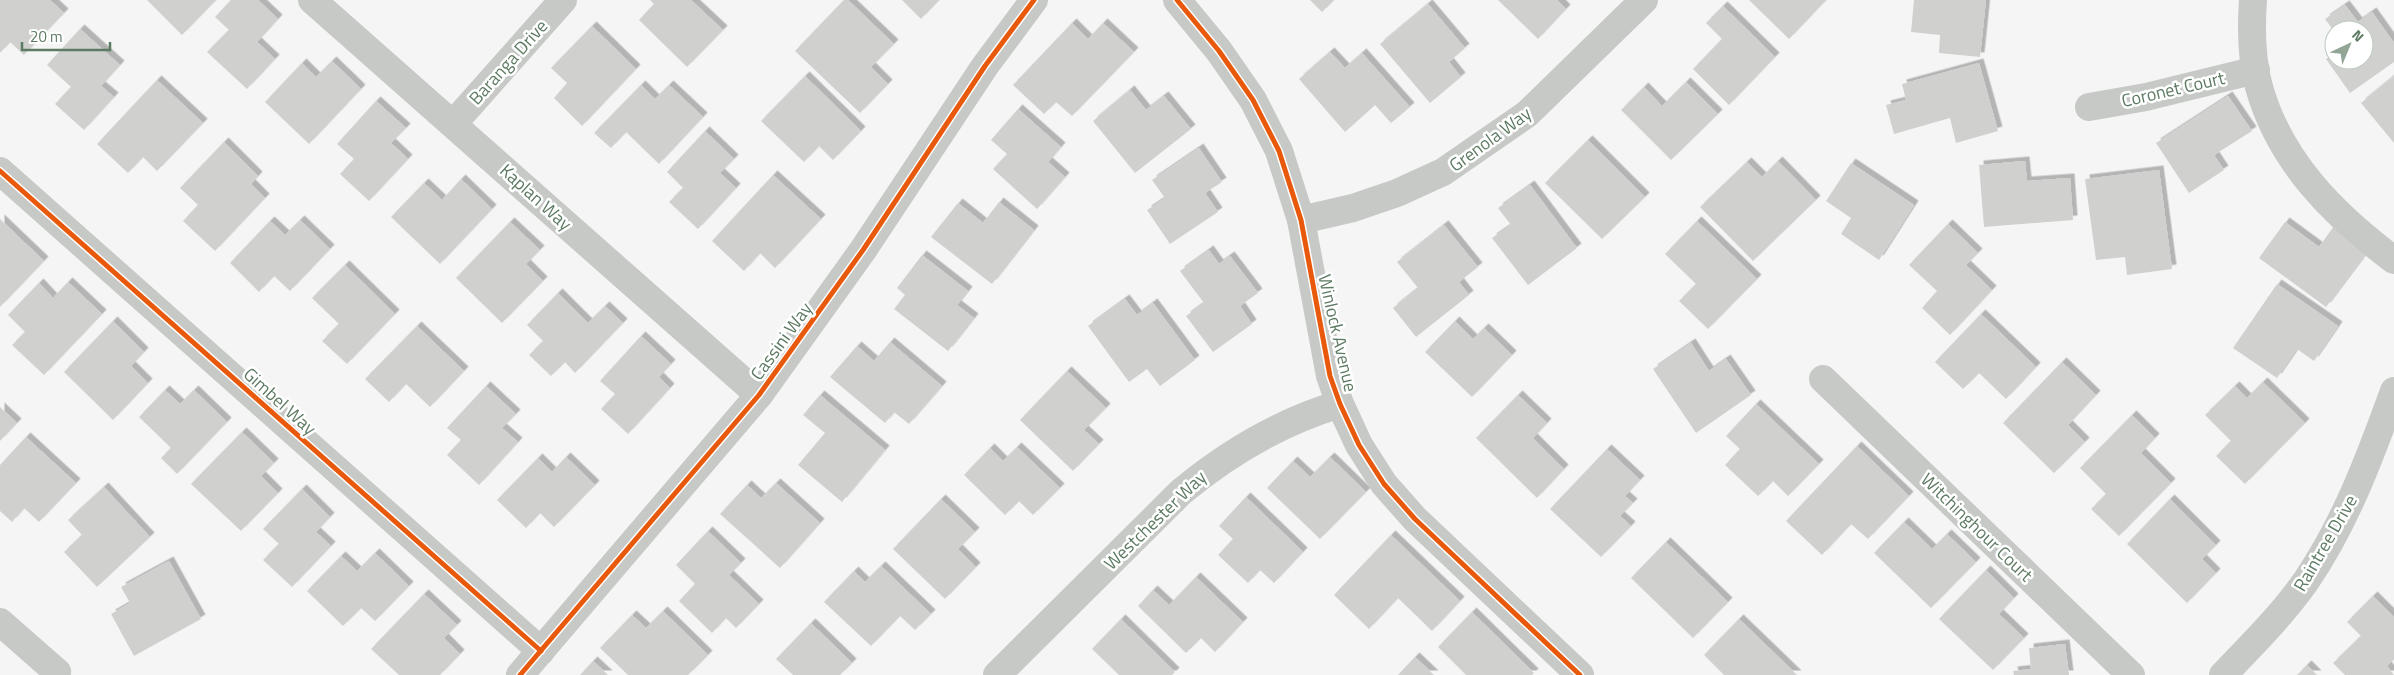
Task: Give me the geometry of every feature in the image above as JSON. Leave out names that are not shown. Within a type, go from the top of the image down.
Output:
[{"type":"street","name":"Kaplan Way","points":[[312,0],[759,395]]},
{"type":"street","name":"Baranga Drive","points":[[453,124],[563,0]]},
{"type":"street","name":"Cassini Way","points":[[520,675],[759,395],[863,250],[985,66],[1034,0]]},
{"type":"street","name":"Winlock Avenue","points":[[1177,0],[1220,51],[1253,100],[1279,151],[1301,220],[1330,376],[1340,404],[1359,445],[1384,484],[1415,519],[1580,675]]},
{"type":"street","name":"Grenola Way","points":[[1301,220],[1353,208],[1443,172],[1526,114],[1644,0]]},
{"type":"street","points":[[2253,0],[2251,30],[2256,70],[2264,102],[2281,140],[2307,180],[2339,216],[2394,260]]},
{"type":"street","name":"Coronet Court","points":[[2089,106],[2146,97],[2256,70]]},
{"type":"street","name":"Gimbel Way","points":[[0,171],[541,651]]},
{"type":"street","name":"Witchinghour Court","points":[[1823,379],[2131,675]]},
{"type":"street","name":"Raintree Drive","points":[[2223,675],[2272,624],[2306,581],[2334,534],[2358,485],[2385,443],[2394,391]]},
{"type":"street","name":"Westchester Way","points":[[997,675],[1181,492],[1213,465],[1249,442],[1298,418],[1340,404]]},
{"type":"street","points":[[0,622],[58,672],[56,675]]},
{"type":"building","points":[[0,0],[50,0],[64,13],[24,55],[10,42],[0,53]]},
{"type":"building","points":[[147,0],[216,0],[182,35]]},
{"type":"building","points":[[231,0],[258,0],[278,19],[257,42],[275,59],[247,89],[207,52],[229,30],[215,17]]},
{"type":"building","points":[[650,0],[691,0],[723,30],[687,67],[639,20],[654,4]]},
{"type":"building","points":[[844,0],[848,0],[894,44],[871,67],[888,84],[860,113],[795,51]]},
{"type":"building","points":[[902,0],[939,0],[921,19]]},
{"type":"building","points":[[1310,0],[1334,0],[1322,12]]},
{"type":"building","points":[[1498,0],[1557,0],[1566,9],[1538,39]]},
{"type":"building","points":[[1749,0],[1826,0],[1789,39]]},
{"type":"building","points":[[1914,0],[1986,0],[1980,57],[1939,53],[1940,35],[1911,32]]},
{"type":"building","points":[[1428,4],[1465,48],[1449,62],[1461,77],[1430,103],[1380,44]]},
{"type":"building","points":[[2345,5],[2356,20],[2326,20]]},
{"type":"building","points":[[1723,6],[1775,57],[1729,105],[1693,69],[1722,39],[1706,23]]},
{"type":"building","points":[[2372,12],[2394,43],[2394,62],[2350,93],[2334,70],[2374,70],[2374,20],[2361,20]]},
{"type":"building","points":[[1072,23],[1088,39],[1103,23],[1134,52],[1072,116],[1056,102],[1044,114],[1013,85]]},
{"type":"building","points":[[592,26],[636,69],[582,126],[554,98],[567,83],[551,68]]},
{"type":"building","points":[[80,29],[120,65],[101,86],[114,97],[84,130],[55,104],[71,87],[47,65]]},
{"type":"building","points":[[1330,52],[1345,68],[1362,53],[1410,107],[1391,123],[1375,105],[1345,132],[1299,79]]},
{"type":"building","points":[[332,61],[361,89],[309,144],[265,102],[302,63],[316,77]]},
{"type":"building","points":[[1979,63],[1998,131],[1956,143],[1950,118],[1894,134],[1886,105],[1906,100],[1902,84]]},
{"type":"building","points":[[805,76],[861,131],[833,160],[819,146],[804,162],[761,121]]},
{"type":"building","points":[[2394,76],[2394,143],[2361,103]]},
{"type":"building","points":[[157,80],[203,123],[157,171],[143,157],[128,173],[97,144]]},
{"type":"building","points":[[1686,82],[1718,114],[1671,160],[1621,110],[1644,87],[1662,106]]},
{"type":"building","points":[[641,85],[655,99],[669,85],[703,117],[659,164],[626,132],[611,148],[594,133]]},
{"type":"building","points":[[1130,90],[1146,110],[1164,96],[1191,129],[1135,173],[1093,121]]},
{"type":"building","points":[[2228,96],[2252,131],[2214,155],[2224,170],[2189,193],[2156,143]]},
{"type":"building","points":[[376,101],[406,128],[391,143],[408,159],[369,201],[340,174],[354,159],[337,144]]},
{"type":"building","points":[[1018,109],[1061,147],[1048,162],[1065,177],[1037,209],[993,169],[1007,154],[991,140]]},
{"type":"building","points":[[705,131],[734,159],[720,173],[736,188],[698,229],[669,202],[683,188],[667,172]]},
{"type":"building","points":[[1588,140],[1645,197],[1602,239],[1545,183]]},
{"type":"building","points":[[224,142],[258,176],[251,184],[265,198],[215,251],[183,221],[198,205],[180,188]]},
{"type":"building","points":[[1199,148],[1222,182],[1205,193],[1218,212],[1170,244],[1147,210],[1165,198],[1152,180]]},
{"type":"building","points":[[1778,161],[1816,200],[1753,261],[1700,207],[1747,162],[1762,177]]},
{"type":"building","points":[[2025,161],[2027,181],[2070,178],[2073,220],[1984,227],[1979,165]]},
{"type":"building","points":[[1851,163],[1914,205],[1879,260],[1841,234],[1851,218],[1826,201]]},
{"type":"building","points":[[2159,170],[2172,269],[2127,275],[2125,257],[2096,260],[2085,179]]},
{"type":"building","points":[[773,175],[821,219],[775,268],[760,253],[744,271],[712,241]]},
{"type":"building","points":[[461,179],[492,209],[440,264],[391,217],[424,183],[442,200]]},
{"type":"building","points":[[1530,185],[1577,248],[1528,285],[1492,238],[1511,225],[1498,208]]},
{"type":"building","points":[[999,202],[1034,230],[992,284],[931,237],[958,203],[983,223]]},
{"type":"building","points":[[0,219],[44,261],[0,307]]},
{"type":"building","points":[[300,220],[330,249],[290,291],[274,276],[259,292],[230,263],[270,221],[285,235]]},
{"type":"building","points":[[1697,221],[1757,279],[1708,329],[1679,301],[1696,284],[1665,254]]},
{"type":"building","points":[[510,222],[540,250],[526,264],[543,281],[502,323],[456,278]]},
{"type":"building","points":[[2285,222],[2319,247],[2334,226],[2368,251],[2326,307],[2259,258]]},
{"type":"building","points":[[1948,224],[1978,253],[1966,265],[1992,290],[1950,335],[1922,308],[1937,291],[1909,265]]},
{"type":"building","points":[[1444,225],[1478,267],[1459,282],[1469,295],[1416,337],[1393,308],[1418,288],[1397,262]]},
{"type":"building","points":[[1209,250],[1219,264],[1230,256],[1258,293],[1240,306],[1252,324],[1213,352],[1186,316],[1204,303],[1180,271]]},
{"type":"building","points":[[922,255],[968,291],[957,305],[974,318],[948,351],[894,309],[905,295],[897,288]]},
{"type":"building","points":[[345,265],[395,314],[347,364],[322,341],[339,324],[312,298]]},
{"type":"building","points":[[68,282],[102,314],[44,375],[12,345],[25,332],[8,315],[39,283],[53,298]]},
{"type":"building","points":[[2277,284],[2338,326],[2314,361],[2297,349],[2277,378],[2233,348]]},
{"type":"building","points":[[558,293],[588,323],[605,306],[623,323],[575,373],[565,362],[551,376],[529,355],[543,341],[527,325]]},
{"type":"building","points":[[1125,299],[1137,315],[1153,303],[1195,360],[1160,386],[1147,369],[1129,382],[1088,326]]},
{"type":"building","points":[[1981,314],[2036,367],[2006,399],[1979,373],[1963,389],[1935,362]]},
{"type":"building","points":[[113,321],[144,352],[131,366],[148,383],[113,420],[64,372]]},
{"type":"building","points":[[1455,321],[1473,339],[1484,328],[1512,355],[1472,397],[1425,352]]},
{"type":"building","points":[[417,326],[464,371],[430,407],[406,384],[389,402],[365,379]]},
{"type":"building","points":[[641,336],[671,364],[659,377],[670,388],[628,434],[601,409],[615,394],[600,381]]},
{"type":"building","points":[[890,342],[942,386],[909,424],[894,412],[885,423],[830,377],[857,346],[874,361]]},
{"type":"building","points":[[1691,343],[1709,371],[1726,359],[1751,395],[1696,433],[1653,369]]},
{"type":"building","points":[[2062,362],[2096,395],[2068,425],[2085,442],[2054,473],[2003,423]]},
{"type":"building","points":[[1067,371],[1106,408],[1084,430],[1099,444],[1073,471],[1020,420]]},
{"type":"building","points":[[2263,382],[2305,423],[2245,484],[2216,456],[2231,441],[2205,415],[2235,386],[2247,398]]},
{"type":"building","points":[[486,386],[516,414],[502,428],[518,442],[479,485],[447,455],[461,440],[447,428]]},
{"type":"building","points":[[165,390],[180,404],[194,390],[227,422],[177,474],[161,458],[171,448],[139,417]]},
{"type":"building","points":[[820,395],[885,450],[842,502],[798,465],[825,433],[803,415]]},
{"type":"building","points":[[1518,395],[1547,423],[1533,438],[1564,469],[1537,498],[1476,438]]},
{"type":"building","points":[[1756,404],[1819,464],[1788,496],[1773,481],[1758,496],[1725,465],[1740,449],[1726,436]]},
{"type":"building","points":[[0,407],[17,423],[0,441]]},
{"type":"building","points":[[2132,415],[2155,438],[2141,453],[2171,483],[2119,536],[2091,509],[2106,494],[2080,468]]},
{"type":"building","points":[[242,432],[274,463],[261,476],[278,493],[241,531],[191,484]]},
{"type":"building","points":[[26,437],[76,483],[39,522],[24,508],[12,522],[0,511],[0,465]]},
{"type":"building","points":[[1857,446],[1909,496],[1868,539],[1851,524],[1822,555],[1786,521]]},
{"type":"building","points":[[1017,447],[1060,488],[1033,515],[1019,501],[1005,515],[964,475],[990,448],[1003,461]]},
{"type":"building","points":[[1607,449],[1640,480],[1625,496],[1633,503],[1620,516],[1631,526],[1601,557],[1550,509]]},
{"type":"building","points":[[566,457],[595,485],[554,527],[540,513],[526,528],[497,500],[538,458],[552,472]]},
{"type":"building","points":[[1330,457],[1366,492],[1320,539],[1267,488],[1293,461],[1310,477]]},
{"type":"building","points":[[776,483],[820,523],[780,568],[720,514],[747,485],[761,498]]},
{"type":"building","points":[[104,487],[150,537],[97,587],[64,552],[82,535],[68,520]]},
{"type":"building","points":[[302,489],[330,517],[316,532],[331,546],[292,587],[263,560],[279,544],[263,529]]},
{"type":"building","points":[[1246,497],[1303,552],[1274,583],[1260,570],[1248,583],[1218,555],[1233,539],[1219,526]]},
{"type":"building","points":[[941,499],[975,532],[958,549],[976,567],[945,599],[893,549]]},
{"type":"building","points":[[2170,499],[2216,545],[2202,559],[2216,573],[2187,603],[2127,544]]},
{"type":"building","points":[[1904,522],[1932,549],[1947,534],[1976,562],[1931,608],[1874,553]]},
{"type":"building","points":[[708,531],[741,563],[729,575],[759,604],[736,628],[726,618],[712,633],[679,601],[695,584],[676,565]]},
{"type":"building","points":[[1391,535],[1460,601],[1432,631],[1398,598],[1369,629],[1334,595]]},
{"type":"building","points":[[1666,542],[1728,602],[1693,638],[1631,578]]},
{"type":"building","points":[[375,553],[409,586],[375,621],[361,608],[343,626],[307,591],[341,556],[357,571]]},
{"type":"building","points":[[169,561],[201,619],[134,656],[111,614],[130,603],[121,587]]},
{"type":"building","points":[[881,566],[931,614],[915,630],[900,616],[871,646],[824,602],[854,571],[865,582]]},
{"type":"building","points":[[1986,570],[2014,598],[1999,614],[2024,638],[1993,670],[1939,619]]},
{"type":"building","points":[[1196,577],[1243,622],[1215,652],[1201,638],[1186,653],[1138,606],[1153,590],[1169,605]]},
{"type":"building","points":[[424,594],[457,625],[444,638],[460,654],[440,675],[399,675],[371,649]]},
{"type":"building","points":[[2373,596],[2394,617],[2394,659],[2387,666],[2394,675],[2345,675],[2333,663],[2361,636],[2347,622]]},
{"type":"building","points":[[663,611],[708,655],[688,675],[628,675],[600,648],[632,615],[646,628]]},
{"type":"building","points":[[1472,612],[1534,673],[1532,675],[1466,675],[1438,647]]},
{"type":"building","points":[[1121,619],[1175,672],[1172,675],[1119,675],[1092,649]]},
{"type":"building","points":[[1739,619],[1797,675],[1724,675],[1704,655]]},
{"type":"building","points":[[811,623],[852,663],[840,675],[793,675],[776,659]]},
{"type":"building","points":[[2065,644],[2069,675],[2014,675],[2013,671],[2031,669],[2029,648]]},
{"type":"building","points":[[1415,657],[1434,675],[1398,675]]},
{"type":"building","points":[[593,661],[608,675],[580,675]]},
{"type":"building","points":[[2307,665],[2317,675],[2297,675]]},
{"type":"cycle path","points":[[520,675],[759,395],[863,250],[985,66],[1034,0]]},
{"type":"cycle path","points":[[1177,0],[1219,51],[1253,100],[1279,151],[1301,220],[1330,376],[1340,404],[1359,445],[1384,484],[1415,519],[1580,675]]},
{"type":"cycle path","points":[[0,171],[541,651]]}]
